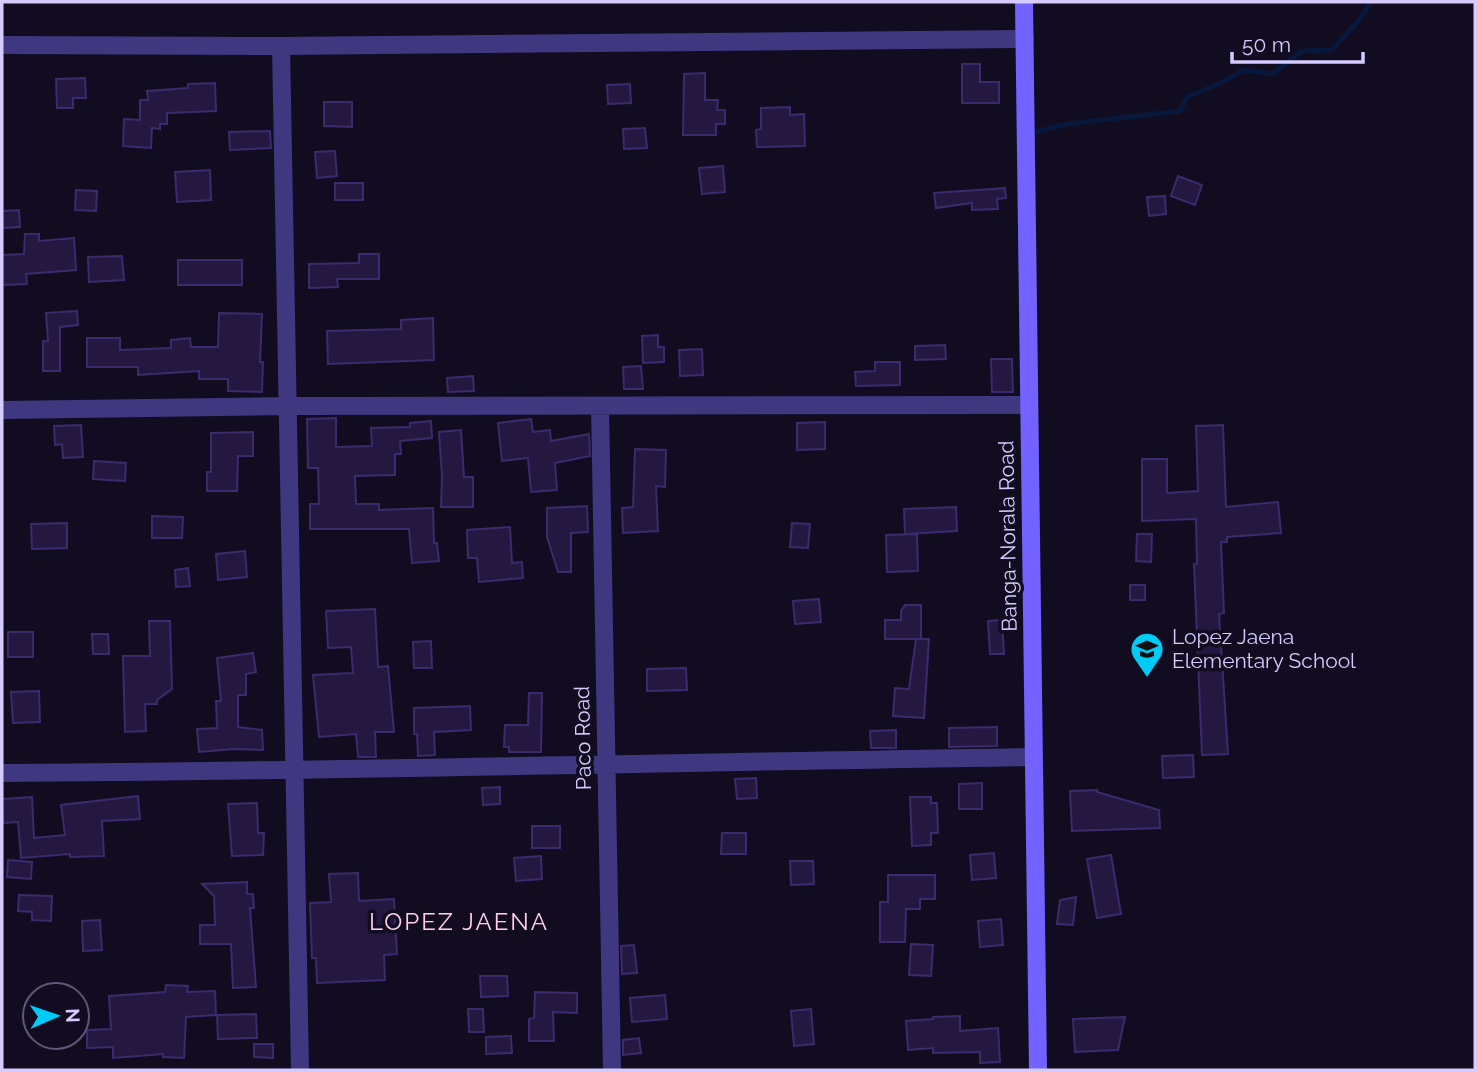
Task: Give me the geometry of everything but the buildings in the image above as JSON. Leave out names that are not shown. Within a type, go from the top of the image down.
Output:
[{"type":"main road","name":"Banga-Norala Road","points":[[1024,2],[1038,1070]]},
{"type":"street","points":[[2,45],[281,46],[1025,39]]},
{"type":"street","points":[[281,46],[297,771],[300,1070]]},
{"type":"street","points":[[2,410],[287,406],[1029,405]]},
{"type":"street","name":"Paco Road","points":[[600,406],[612,1070]]},
{"type":"street","points":[[2,773],[297,771],[606,763],[1034,757]]},
{"type":"waterway","points":[[1036,132],[1067,124],[1180,111],[1187,97],[1244,70],[1273,74],[1302,51],[1332,50],[1360,19],[1371,2]]},
{"type":"place","name":"Lopez Jaena Elementary School","points":[[1147,679]]},
{"type":"district","name":"LOPEZ JAENA","points":[[459,922]]}]
